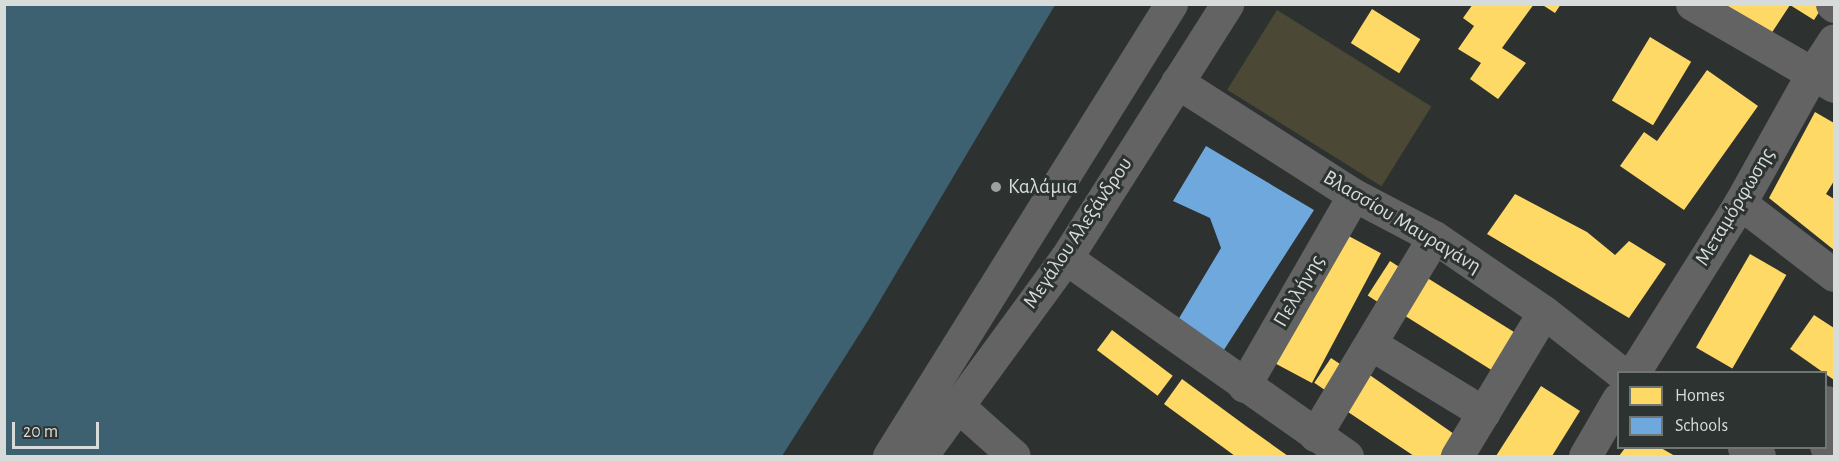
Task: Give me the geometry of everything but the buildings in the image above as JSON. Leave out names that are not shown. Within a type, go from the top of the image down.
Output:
[{"type":"street","points":[[890,456],[1171,4]]},
{"type":"street","name":"Μεγάλου Αλεξάνδρου","points":[[921,456],[1066,258],[1227,4]]},
{"type":"street","points":[[1692,4],[1823,80]]},
{"type":"street","name":"Μεταμόρφωσης","points":[[1635,371],[1740,203],[1823,80],[1834,40]]},
{"type":"street","name":"Βλασσίου Μαυραγάνη","points":[[1177,82],[1354,195],[1434,237],[1544,312],[1619,371]]},
{"type":"street","name":"Πελλήνης","points":[[1244,387],[1354,195]]},
{"type":"street","points":[[1740,203],[1834,275]]},
{"type":"street","points":[[1315,435],[1434,237]]},
{"type":"street","points":[[1066,258],[1244,387],[1347,456]]},
{"type":"street","points":[[1457,456],[1544,312]]},
{"type":"street","points":[[1371,344],[1484,413]]},
{"type":"street","points":[[1585,456],[1617,401]]},
{"type":"street","points":[[957,405],[1014,456]]},
{"type":"shaded area","points":[[1277,10],[1431,106],[1382,186],[1227,90]]},
{"type":"water","points":[[4,5],[1055,5],[869,319],[782,456],[5,456]]},
{"type":"place","name":"Καλάμια","points":[[996,187]]}]
